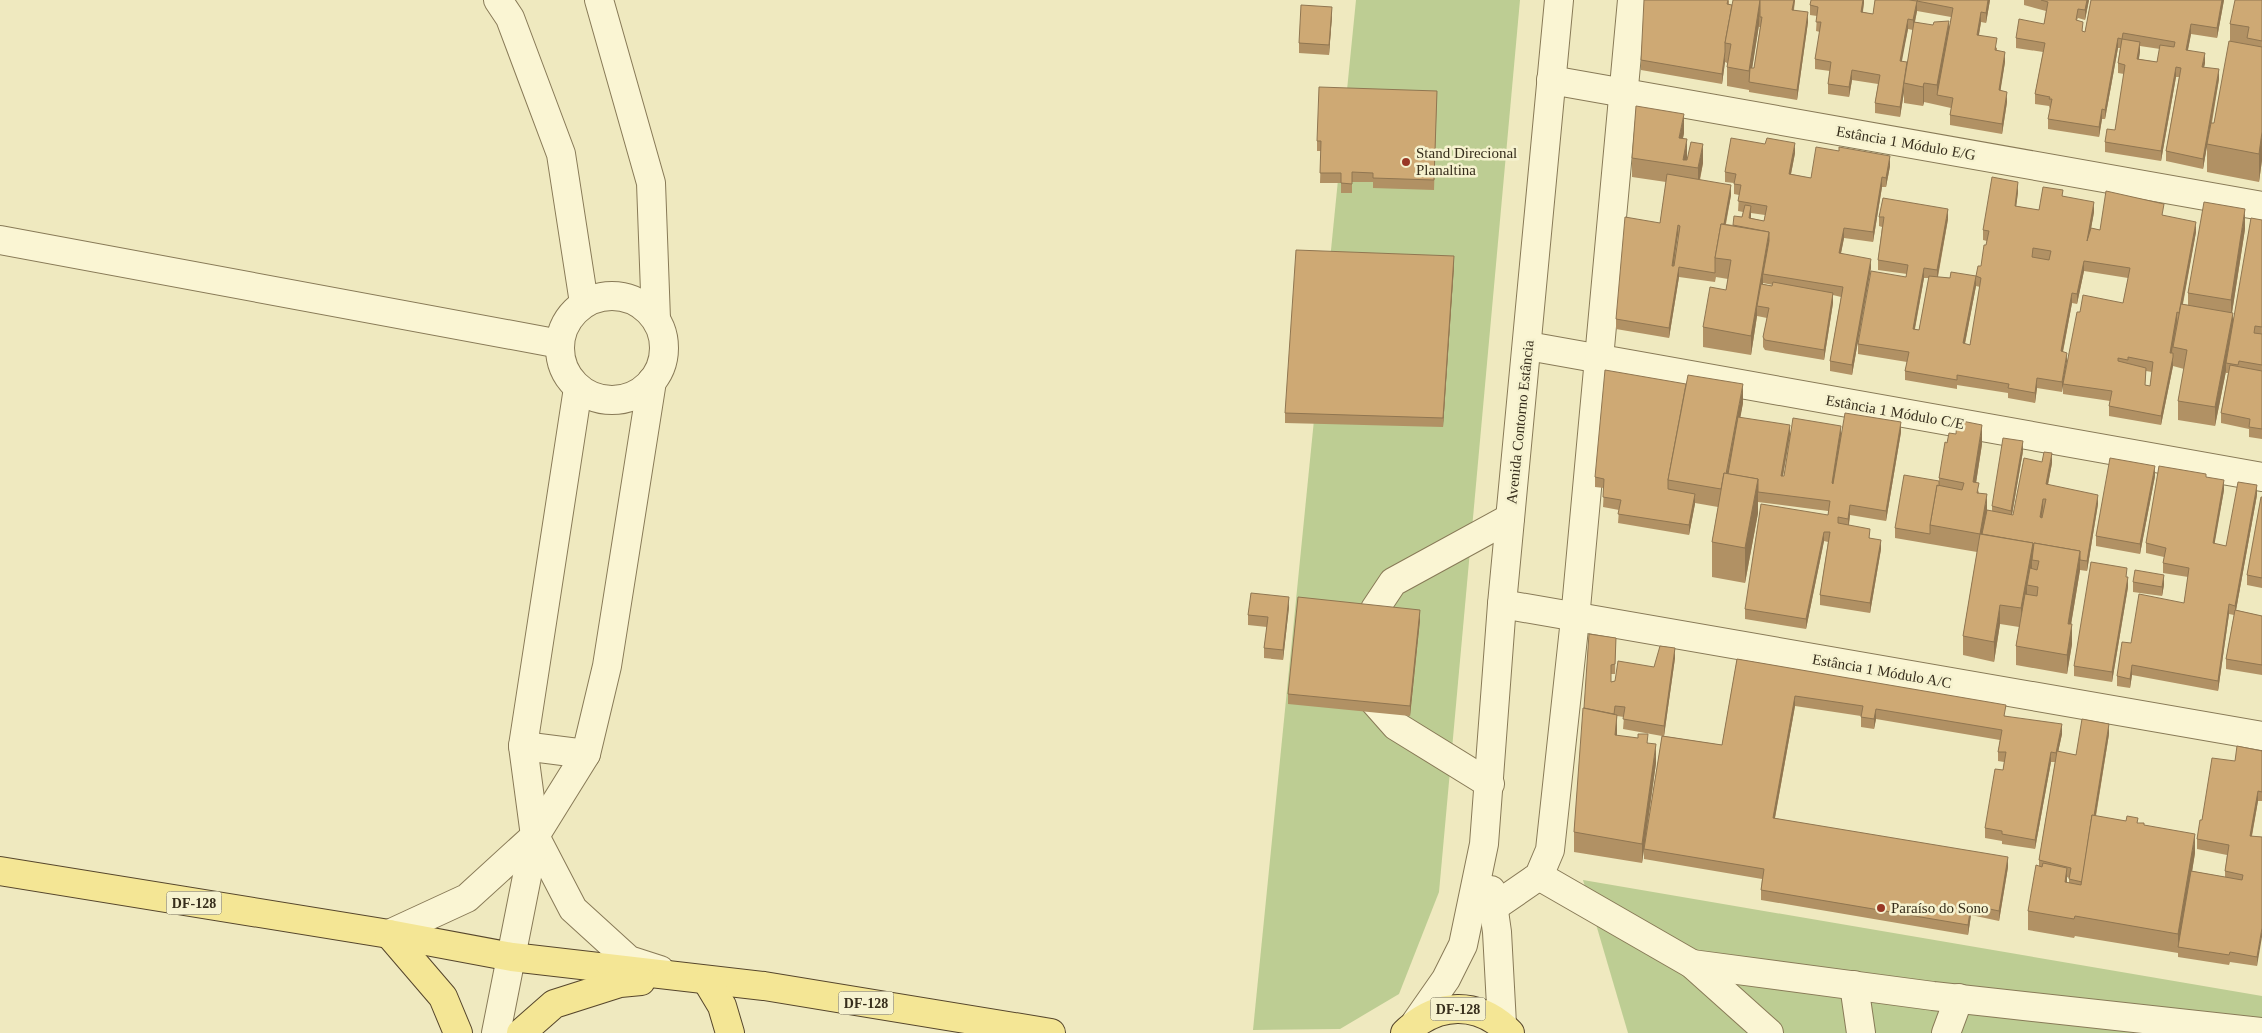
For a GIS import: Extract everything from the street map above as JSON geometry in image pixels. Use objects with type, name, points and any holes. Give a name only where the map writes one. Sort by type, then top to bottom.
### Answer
[{"type":"main road","name":"DF-128","points":[[0,871],[388,934],[512,957],[680,978],[764,986],[1051,1033]]},
{"type":"main road","points":[[388,934],[443,996],[458,1033]]},
{"type":"main road","points":[[521,1033],[554,1004],[620,983],[680,978]]},
{"type":"main road","points":[[707,981],[722,1006],[730,1033]]},
{"type":"main road","name":"DF-128","points":[[1410,1028],[1432,1014],[1450,1009],[1486,1014],[1506,1029]]},
{"type":"street","points":[[498,0],[510,18],[561,154],[584,303]]},
{"type":"street","points":[[599,0],[651,183],[656,320]]},
{"type":"street","name":"Avenida Contorno Estância","points":[[1410,1028],[1446,979],[1463,945],[1484,844],[1502,604],[1528,346],[1559,0]]},
{"type":"street","points":[[1494,907],[1539,876],[1550,850],[1575,619],[1632,0]]},
{"type":"street","name":"Estância 1 Módulo E/G","points":[[1551,80],[2262,206]]},
{"type":"street","points":[[0,240],[560,344]]},
{"type":"street","points":[[616,295],[631,299],[645,307],[656,320],[662,334],[663,351],[660,367],[652,381],[640,392],[624,398],[608,400],[592,396],[578,388],[568,376],[562,360],[560,344],[564,328],[572,314],[584,303],[599,297],[616,295]]},
{"type":"street","name":"Estância 1 Módulo C/E","points":[[1528,346],[2262,477]]},
{"type":"street","points":[[388,934],[467,898],[535,836],[586,754],[607,666],[652,381]]},
{"type":"street","points":[[496,1033],[535,836],[524,746],[578,388]]},
{"type":"street","points":[[1490,784],[1396,726],[1373,700],[1368,649],[1375,609],[1393,582],[1510,518]]},
{"type":"street","name":"Estância 1 Módulo A/C","points":[[1502,604],[1575,619],[2262,736]]},
{"type":"street","points":[[524,746],[586,754]]},
{"type":"street","points":[[535,836],[573,909],[629,960],[680,978]]},
{"type":"street","name":"Avenida Contorno Estância","points":[[1484,844],[1494,907],[1506,1029]]},
{"type":"street","points":[[1539,876],[1692,964],[1769,1033]]},
{"type":"street","points":[[1692,964],[1959,998],[2262,1032]]},
{"type":"street","points":[[1854,985],[1861,1033]]},
{"type":"street","points":[[1946,1033],[1959,998]]},
{"type":"green space","points":[[1356,0],[1520,0],[1439,892],[1399,994],[1340,1029],[1253,1030]]},
{"type":"green space","points":[[1583,880],[2262,996],[2262,1033],[1628,1033]]},
{"type":"building","points":[[1644,0],[1728,0],[1727,4],[1732,5],[1722,74],[1641,60]]},
{"type":"building","points":[[1733,0],[1760,0],[1749,71],[1727,67],[1731,44],[1725,43]]},
{"type":"building","points":[[1760,0],[1794,0],[1792,10],[1808,12],[1797,90],[1749,82],[1750,68],[1754,68],[1762,17],[1760,17]]},
{"type":"building","points":[[1811,0],[1863,0],[1861,12],[1873,14],[1875,0],[1917,1],[1913,20],[1908,19],[1900,61],[1907,62],[1900,107],[1875,103],[1880,75],[1852,70],[1849,87],[1828,84],[1831,62],[1815,59],[1821,22],[1816,22],[1818,7],[1810,5]]},
{"type":"building","points":[[1918,0],[1988,0],[1986,13],[1981,12],[1977,35],[1997,38],[1995,50],[2005,52],[1999,90],[2007,92],[2002,124],[1950,115],[1953,98],[1937,95],[1953,8]]},
{"type":"building","points":[[2041,0],[2087,0],[2085,10],[2078,9],[2076,20],[2083,22],[2082,31],[2085,32],[2091,0],[2222,0],[2217,28],[2191,24],[2186,50],[2205,53],[2202,67],[2219,69],[2203,159],[2166,151],[2181,68],[2176,67],[2161,151],[2105,142],[2107,129],[2115,130],[2125,65],[2118,63],[2122,39],[2118,38],[2105,110],[2102,109],[2099,127],[2048,119],[2052,99],[2035,94],[2045,43],[2016,38],[2019,19],[2044,24],[2048,2]],"holes":[[[2123,33],[2175,42],[2174,47],[2160,45],[2157,62],[2137,59],[2140,42],[2122,39]]]},
{"type":"building","points":[[2235,0],[2262,0],[2262,41],[2247,38],[2249,27],[2230,24]]},
{"type":"building","points":[[1301,5],[1332,7],[1329,45],[1299,43]]},
{"type":"building","points":[[1949,21],[1937,85],[1924,83],[1923,87],[1904,83],[1914,22],[1933,25],[1934,22]]},
{"type":"building","points":[[2229,41],[2262,47],[2262,132],[2259,154],[2207,144],[2211,123],[2214,123]]},
{"type":"building","points":[[1319,87],[1437,91],[1434,180],[1373,178],[1373,173],[1352,172],[1352,184],[1341,183],[1341,173],[1320,173],[1321,141],[1317,141]]},
{"type":"building","points":[[1636,106],[1684,114],[1679,138],[1687,139],[1683,160],[1687,160],[1691,142],[1703,144],[1698,168],[1632,158]]},
{"type":"building","points":[[1731,138],[1765,144],[1767,138],[1795,143],[1789,174],[1811,178],[1816,147],[1839,151],[1839,147],[1890,156],[1886,178],[1882,177],[1873,232],[1844,228],[1839,253],[1871,259],[1852,365],[1830,361],[1843,287],[1763,274],[1769,232],[1733,225],[1734,216],[1742,217],[1745,205],[1751,206],[1749,218],[1764,221],[1767,206],[1738,201],[1741,185],[1734,184],[1736,174],[1725,172]]},
{"type":"building","points":[[1667,174],[1731,185],[1724,224],[1721,224],[1715,258],[1715,273],[1679,267],[1669,328],[1616,319],[1625,217],[1660,223]],"holes":[[[1678,225],[1680,226],[1674,266],[1672,266]]]},
{"type":"building","points":[[1992,177],[2018,182],[2015,206],[2039,210],[2043,187],[2063,190],[2062,196],[2094,202],[2087,241],[2091,228],[2100,230],[2106,191],[2164,204],[2162,215],[2196,222],[2179,313],[2177,312],[2170,353],[2173,353],[2173,357],[2161,416],[2109,406],[2112,391],[2063,384],[2077,312],[2080,312],[2083,295],[2123,303],[2130,268],[2084,261],[2077,294],[2072,293],[2061,351],[2067,353],[2062,382],[2037,378],[2035,393],[2008,388],[2009,384],[1957,375],[1957,380],[1905,371],[1909,352],[1858,344],[1871,271],[1906,277],[1908,265],[1878,260],[1884,217],[1879,217],[1883,198],[1948,209],[1937,270],[1924,268],[1913,329],[1919,330],[1929,276],[1950,278],[1951,272],[1976,276],[1978,266],[1981,266],[1984,245],[1986,245],[1989,231],[1983,230]],"holes":[[[2033,248],[2051,251],[2049,260],[2032,257]],[[1976,276],[1981,278],[1970,345],[1963,343]],[[2128,357],[2153,362],[2150,386],[2145,385],[2146,368],[2118,361],[2118,358],[2128,360]]]},
{"type":"building","points":[[2204,202],[2245,209],[2231,300],[2188,293]]},
{"type":"building","points":[[2251,218],[2262,220],[2262,327],[2255,326],[2254,333],[2262,334],[2262,365],[2239,361],[2238,365],[2226,363]]},
{"type":"building","points":[[1721,224],[1769,232],[1751,336],[1703,327],[1710,287],[1726,290],[1731,260],[1715,258]]},
{"type":"building","points":[[1296,250],[1454,256],[1443,418],[1285,413]]},
{"type":"building","points":[[1773,282],[1833,293],[1824,350],[1765,340],[1763,337],[1769,308],[1757,306],[1761,284],[1772,286]]},
{"type":"building","points":[[2181,304],[2233,313],[2215,407],[2178,401],[2187,350],[2173,347]]},
{"type":"building","points":[[2230,365],[2262,371],[2262,429],[2249,427],[2250,419],[2221,413]]},
{"type":"building","points":[[1605,370],[1686,384],[1668,480],[1668,489],[1695,494],[1689,525],[1618,514],[1621,500],[1603,497],[1604,479],[1595,477]]},
{"type":"building","points":[[1688,375],[1743,384],[1726,474],[1724,473],[1721,489],[1668,480]]},
{"type":"building","points":[[1845,413],[1901,422],[1886,511],[1850,505],[1848,519],[1838,517],[1838,523],[1870,529],[1869,538],[1881,540],[1870,603],[1820,595],[1830,532],[1824,532],[1806,619],[1745,609],[1761,504],[1828,515],[1830,501],[1758,492],[1758,479],[1728,474],[1738,417],[1790,425],[1781,476],[1784,476],[1793,418],[1841,426],[1833,484]]},
{"type":"building","points":[[1957,420],[1982,425],[1973,482],[1979,483],[1977,493],[1987,494],[1980,534],[1930,525],[1937,485],[1962,490],[1964,483],[1939,478],[1945,442],[1947,443],[1949,433],[1956,434]]},
{"type":"building","points":[[2003,438],[2023,441],[2011,511],[1992,506]]},
{"type":"building","points":[[2044,452],[2052,453],[2046,484],[2098,495],[2087,561],[2080,560],[2080,551],[2034,543],[2033,550],[2033,543],[1982,534],[1987,510],[2013,515],[2024,458],[2042,462]],"holes":[[[2043,499],[2046,499],[2042,518],[2040,517]]]},
{"type":"building","points":[[2110,458],[2155,466],[2140,544],[2096,536]]},
{"type":"building","points":[[2159,466],[2206,474],[2206,477],[2224,480],[2213,543],[2226,546],[2238,482],[2257,485],[2235,606],[2229,604],[2218,681],[2132,665],[2130,679],[2117,676],[2122,642],[2131,643],[2139,594],[2184,603],[2189,568],[2163,563],[2166,548],[2146,543]]},
{"type":"building","points":[[1724,473],[1758,479],[1745,548],[1712,542]]},
{"type":"building","points":[[1904,475],[1939,481],[1930,525],[1930,534],[1895,528]]},
{"type":"building","points":[[2262,497],[2262,578],[2247,575]]},
{"type":"building","points":[[1980,534],[2033,543],[2021,608],[2000,605],[1994,642],[1963,636]]},
{"type":"building","points":[[2034,543],[2080,551],[2068,624],[2072,624],[2067,655],[2016,646],[2025,594],[2037,596],[2038,587],[2027,585],[2030,568],[2037,570],[2039,561],[2032,560]]},
{"type":"building","points":[[2091,562],[2127,568],[2126,577],[2128,577],[2112,672],[2074,666]]},
{"type":"building","points":[[2135,570],[2164,575],[2162,587],[2133,582]]},
{"type":"building","points":[[1251,593],[1289,597],[1283,650],[1264,648],[1268,617],[1248,615]]},
{"type":"building","points":[[1298,597],[1420,610],[1410,706],[1288,694]]},
{"type":"building","points":[[2235,610],[2262,616],[2262,665],[2226,659]]},
{"type":"building","points":[[1589,634],[1616,638],[1615,664],[1611,665],[1611,682],[1615,681],[1618,661],[1654,667],[1660,646],[1675,648],[1664,726],[1623,719],[1625,707],[1615,706],[1614,714],[1584,708]]},
{"type":"building","points":[[1737,659],[2006,705],[2004,716],[2062,724],[2056,753],[2051,752],[2035,840],[2002,834],[2002,831],[1985,828],[1995,769],[2003,770],[2006,752],[1998,752],[2002,730],[1876,709],[1874,719],[1861,717],[1863,706],[1795,696],[1773,818],[2008,857],[1999,911],[1971,905],[1968,925],[1761,890],[1764,869],[1644,849],[1662,736],[1722,745]]},
{"type":"building","points":[[1583,708],[1617,715],[1615,735],[1638,738],[1638,734],[1648,734],[1647,743],[1656,744],[1642,844],[1574,832]]},
{"type":"building","points":[[2082,719],[2109,724],[2082,882],[2069,879],[2071,868],[2039,860],[2057,751],[2076,755]]},
{"type":"building","points":[[2237,746],[2262,751],[2262,792],[2258,791],[2250,836],[2262,837],[2262,928],[2257,957],[2230,952],[2229,955],[2178,947],[2191,871],[2242,880],[2243,875],[2225,871],[2229,845],[2197,839],[2212,758],[2235,761]]},
{"type":"building","points":[[2092,815],[2126,821],[2127,816],[2138,818],[2137,823],[2144,823],[2144,825],[2195,834],[2178,934],[2075,916],[2074,919],[2028,911],[2036,865],[2042,867],[2043,863],[2067,868],[2065,882],[2081,885]]},
{"type":"place","name":"Stand Direcional Planaltina","points":[[1406,162]]},
{"type":"place","name":"Paraíso do Sono","points":[[1881,908]]}]
